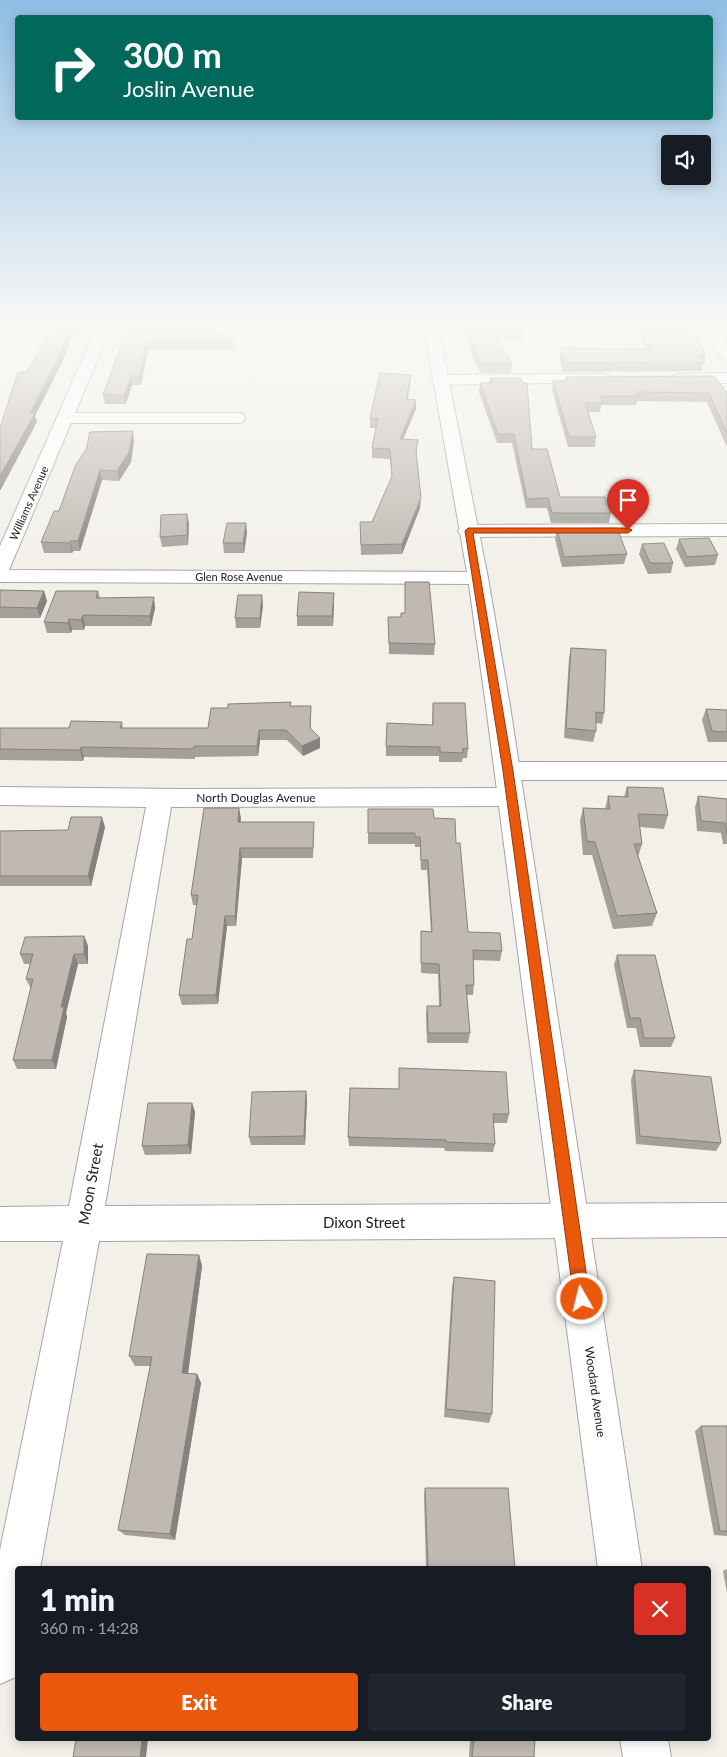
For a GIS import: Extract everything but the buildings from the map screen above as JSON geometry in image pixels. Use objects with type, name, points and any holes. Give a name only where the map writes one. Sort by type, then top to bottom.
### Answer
[{"type":"street","name":"Williams Avenue","points":[[0,569],[70,409]]},
{"type":"street","name":"Woodard Avenue","points":[[445,409],[478,578],[510,784],[620,1566]]},
{"type":"street","points":[[66,418],[237,418]]},
{"type":"street","points":[[468,531],[727,530]]},
{"type":"street","name":"Glen Rose Avenue","points":[[0,576],[478,578]]},
{"type":"street","name":"North Douglas Avenue","points":[[0,796],[160,798],[510,784],[727,771]]},
{"type":"street","name":"Moon Street","points":[[19,1566],[84,1223],[160,798]]},
{"type":"street","name":"Dixon Street","points":[[0,1224],[727,1220]]},
{"type":"street","name":"Moon Street","points":[[0,1661],[15,1585]]},
{"type":"street","points":[[644,1741],[647,1757]]},
{"type":"route","points":[[582,1299],[508,771],[478,578],[468,531],[628,530]]}]
